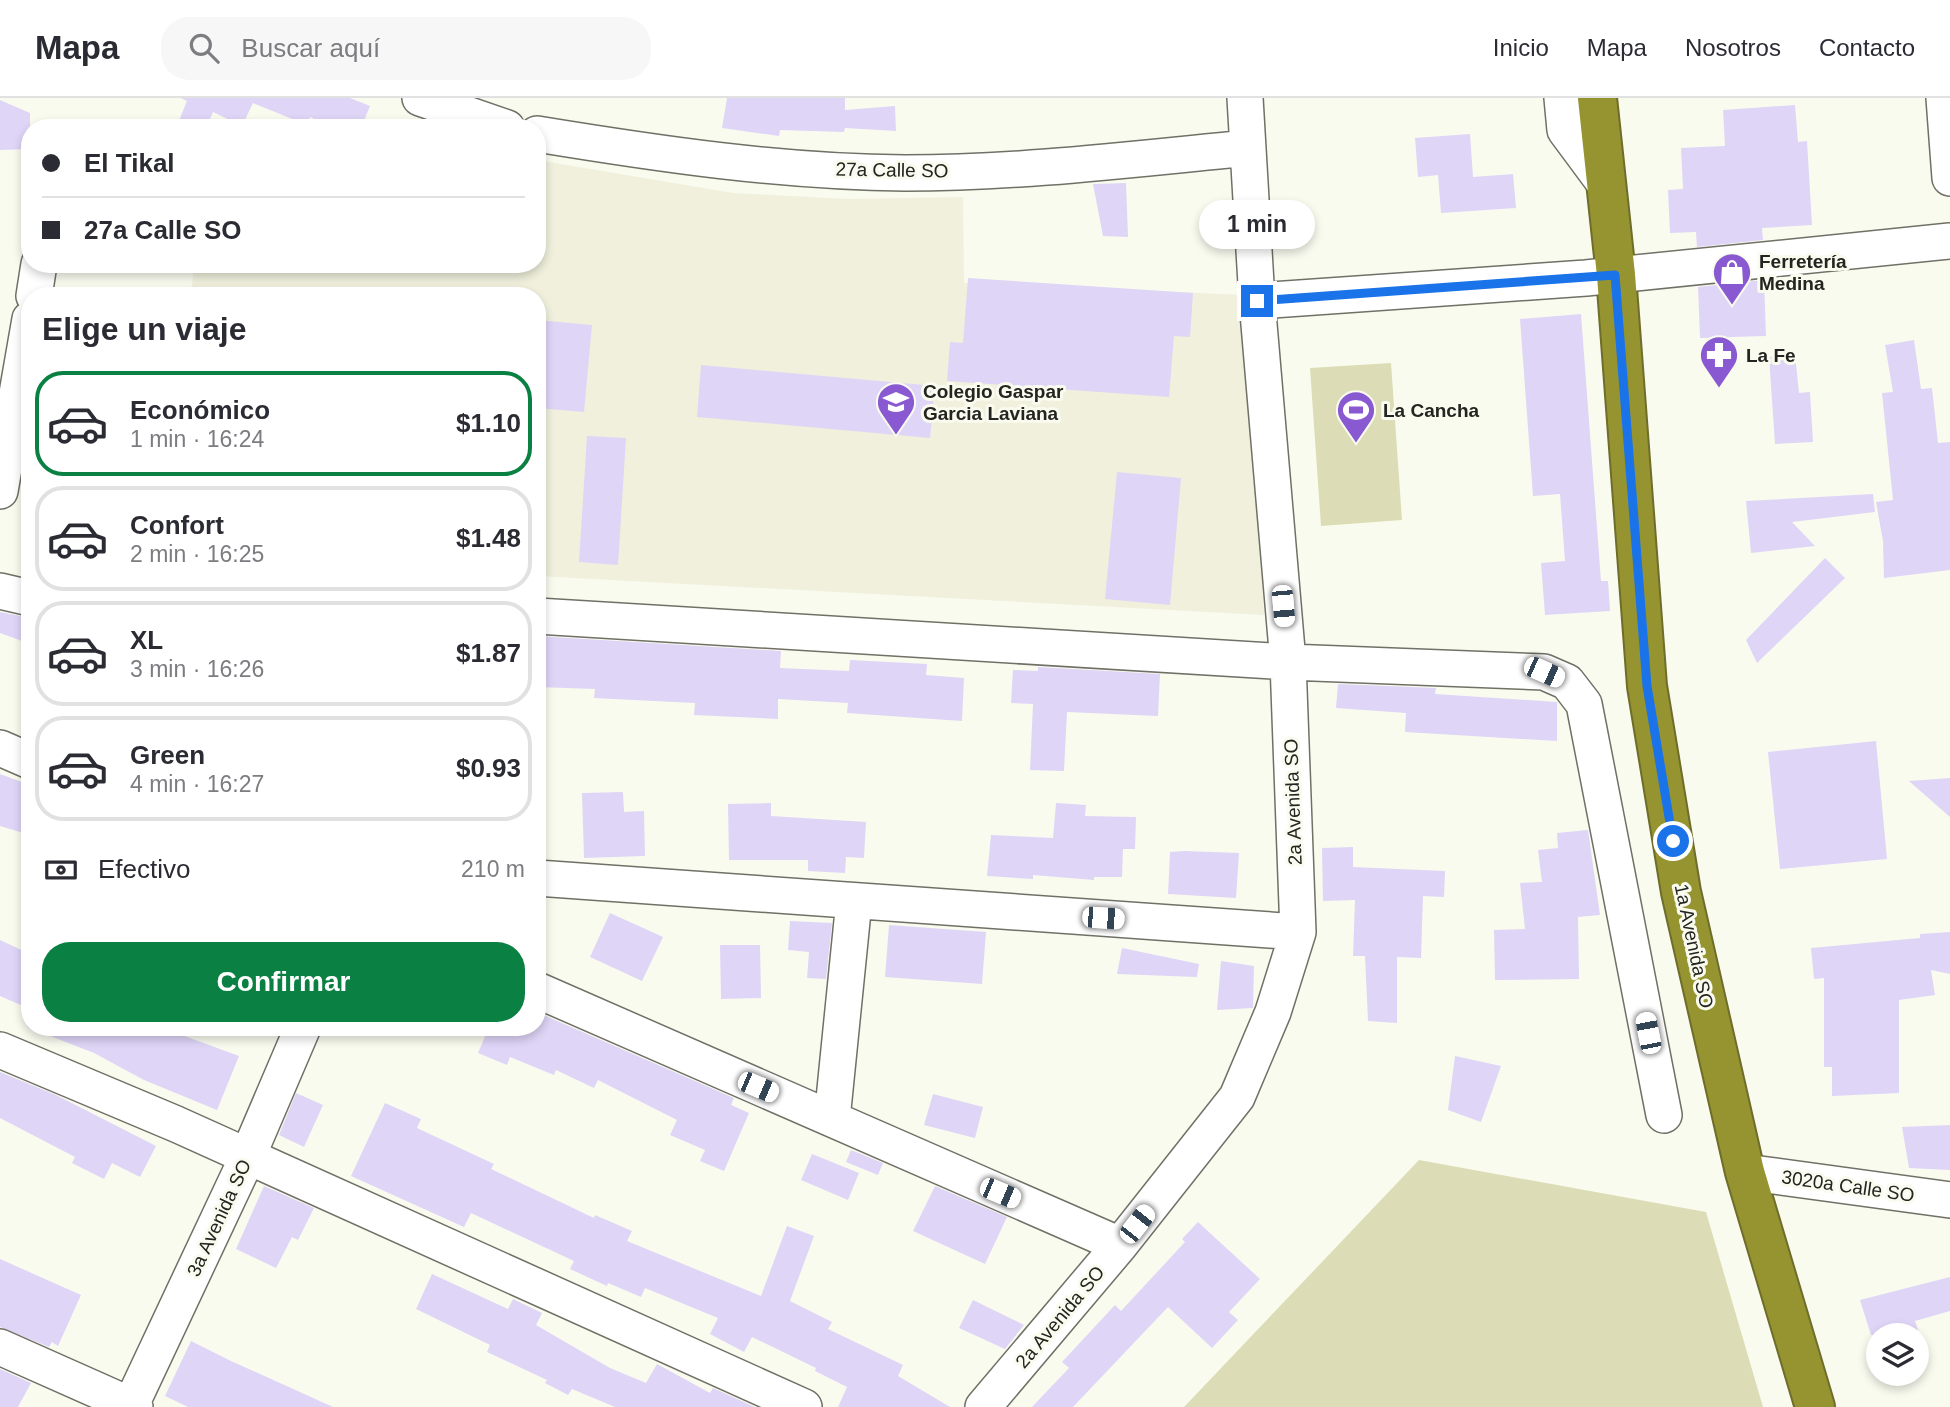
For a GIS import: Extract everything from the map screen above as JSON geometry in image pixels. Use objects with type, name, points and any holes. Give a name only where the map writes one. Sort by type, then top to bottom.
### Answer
[{"type":"highway","name":"1a Avenida SO","points":[[1597,98],[1615,275],[1647,686],[1681,892],[1745,1172],[1815,1407]]},
{"type":"street","points":[[420,98],[481,119]]},
{"type":"street","name":"2a Avenida SO","points":[[984,1407],[1120,1245],[1237,1097],[1273,1012],[1298,932],[1288,662],[1257,301],[1245,98]]},
{"type":"street","points":[[1562,98],[1565,130],[1605,184]]},
{"type":"street","points":[[1944,98],[1950,178]]},
{"type":"street","name":"27a Calle SO","points":[[546,135],[646,152],[790,168],[905,173],[1041,168],[1248,148]]},
{"type":"street","points":[[1257,301],[1615,275],[1950,241]]},
{"type":"street","points":[[0,491],[9,381],[21,346]]},
{"type":"street","points":[[0,591],[21,596]]},
{"type":"street","points":[[546,617],[1288,662],[1544,672],[1567,682],[1584,704],[1664,1115]]},
{"type":"street","points":[[0,748],[21,757]]},
{"type":"street","points":[[546,879],[1298,932]]},
{"type":"street","points":[[832,1119],[854,901]]},
{"type":"street","points":[[546,994],[1120,1245]]},
{"type":"street","name":"3a Avenida SO","points":[[132,1406],[247,1158],[299,1036]]},
{"type":"street","points":[[0,1050],[176,1124],[804,1407]]},
{"type":"street","name":"3020a Calle SO","points":[[1745,1172],[1950,1200]]},
{"type":"street","points":[[0,1347],[132,1406]]},
{"type":"shaded area","name":"Colegio Gaspar Garcia Laviana","points":[[546,162],[733,193],[848,199],[963,197],[964,283],[1246,295],[1264,615],[546,576],[546,287],[192,287],[193,273],[546,273]]},
{"type":"green space","name":"La Cancha","points":[[1391,363],[1402,520],[1321,526],[1310,368]]},
{"type":"green space","points":[[1419,1160],[1706,1212],[1763,1407],[1184,1407]]},
{"type":"building","points":[[181,98],[350,98],[370,106],[365,119],[292,119],[253,103],[245,119],[228,119],[213,112],[210,119],[180,119],[187,101]]},
{"type":"building","points":[[727,98],[845,98],[845,110],[895,106],[896,131],[845,128],[844,132],[780,130],[779,136],[722,128]]},
{"type":"building","points":[[0,100],[30,113],[30,119],[21,119],[21,149],[0,150]]},
{"type":"building","points":[[1795,105],[1798,142],[1807,141],[1812,225],[1762,228],[1763,240],[1697,247],[1696,232],[1670,233],[1668,190],[1683,189],[1681,148],[1725,146],[1723,110]]},
{"type":"building","points":[[1470,134],[1473,177],[1513,174],[1516,208],[1441,213],[1438,175],[1418,177],[1415,138]]},
{"type":"building","points":[[1126,183],[1128,237],[1103,236],[1093,184]]},
{"type":"building","points":[[968,278],[1193,293],[1190,337],[1174,336],[1169,397],[947,381],[950,342],[963,343]]},
{"type":"building","name":"Ferretería Medina","points":[[1764,280],[1766,336],[1700,338],[1698,287]]},
{"type":"building","points":[[1581,314],[1601,581],[1608,581],[1610,611],[1545,615],[1541,563],[1565,561],[1560,494],[1533,496],[1520,319]]},
{"type":"building","points":[[546,321],[592,325],[584,412],[546,409]]},
{"type":"building","points":[[1914,340],[1921,389],[1932,388],[1938,443],[1950,442],[1950,570],[1884,578],[1883,541],[1876,502],[1893,500],[1882,393],[1893,392],[1885,345]]},
{"type":"building","points":[[1795,354],[1799,393],[1810,392],[1813,442],[1775,444],[1769,357]]},
{"type":"building","name":"Colegio Gaspar Garcia Laviana","points":[[701,365],[935,386],[930,438],[697,417]]},
{"type":"building","points":[[587,436],[626,438],[618,565],[579,562]]},
{"type":"building","points":[[1117,472],[1181,478],[1170,605],[1105,599]]},
{"type":"building","points":[[1873,494],[1875,512],[1792,522],[1815,546],[1751,553],[1746,501]]},
{"type":"building","points":[[1825,558],[1845,578],[1757,663],[1746,640]]},
{"type":"building","points":[[0,612],[21,616],[21,641],[0,633]]},
{"type":"building","points":[[546,637],[781,651],[780,668],[849,671],[850,660],[927,664],[926,675],[964,678],[962,721],[847,713],[848,703],[778,699],[778,719],[694,715],[695,703],[594,698],[595,689],[546,687]]},
{"type":"building","points":[[1038,667],[1160,674],[1158,716],[1067,712],[1064,771],[1030,770],[1033,704],[1011,703],[1013,670],[1038,671]]},
{"type":"building","points":[[1338,684],[1436,688],[1435,694],[1557,702],[1557,741],[1405,732],[1406,713],[1336,708]]},
{"type":"building","points":[[1876,741],[1887,859],[1780,869],[1768,752]]},
{"type":"building","points":[[0,774],[21,782],[21,832],[0,826]]},
{"type":"building","points":[[1950,778],[1950,817],[1909,781]]},
{"type":"building","points":[[623,792],[624,812],[644,811],[645,856],[584,858],[582,793]]},
{"type":"building","points":[[771,803],[771,816],[866,822],[864,858],[846,857],[845,873],[808,871],[808,860],[729,860],[728,804]]},
{"type":"building","points":[[1056,803],[1086,805],[1085,816],[1136,817],[1135,849],[1123,849],[1122,877],[1094,877],[1094,880],[1033,875],[1033,879],[987,876],[991,835],[1053,838]]},
{"type":"building","points":[[1588,830],[1600,915],[1578,917],[1579,979],[1495,980],[1494,930],[1525,929],[1520,883],[1542,882],[1538,850],[1558,848],[1557,833]]},
{"type":"building","points":[[1353,847],[1353,867],[1445,871],[1444,897],[1423,896],[1421,958],[1397,957],[1397,1023],[1368,1021],[1365,956],[1353,956],[1355,900],[1323,901],[1322,848]]},
{"type":"building","points":[[1170,852],[1239,853],[1236,898],[1168,894]]},
{"type":"building","points":[[610,913],[663,937],[642,981],[590,957]]},
{"type":"building","points":[[790,921],[832,923],[826,979],[807,978],[809,952],[788,950]]},
{"type":"building","points":[[889,925],[986,932],[982,984],[885,977]]},
{"type":"building","points":[[1950,932],[1950,974],[1931,970],[1935,995],[1899,1000],[1899,1093],[1832,1096],[1832,1067],[1824,1067],[1824,978],[1814,979],[1811,948],[1920,938],[1920,934]]},
{"type":"building","points":[[0,940],[21,950],[21,1005],[0,996]]},
{"type":"building","points":[[720,945],[760,945],[761,998],[721,999]]},
{"type":"building","points":[[1122,948],[1199,964],[1197,977],[1117,974]]},
{"type":"building","points":[[1221,961],[1254,966],[1253,1008],[1217,1010]]},
{"type":"building","points":[[546,1016],[734,1098],[731,1105],[749,1113],[724,1171],[700,1161],[705,1150],[670,1135],[677,1120],[598,1080],[594,1088],[556,1070],[554,1075],[510,1057],[507,1065],[478,1053],[485,1036],[546,1036]]},
{"type":"building","points":[[50,1036],[185,1036],[239,1056],[217,1110],[144,1080],[94,1053]]},
{"type":"building","points":[[1455,1056],[1501,1066],[1481,1122],[1448,1110]]},
{"type":"building","points":[[0,1072],[56,1095],[156,1146],[140,1177],[112,1163],[104,1179],[72,1163],[75,1157],[0,1118]]},
{"type":"building","points":[[296,1093],[323,1105],[304,1147],[279,1135]]},
{"type":"building","points":[[933,1094],[983,1107],[975,1138],[924,1125]]},
{"type":"building","points":[[385,1103],[421,1119],[417,1128],[494,1164],[491,1169],[594,1218],[595,1215],[632,1231],[627,1241],[761,1296],[787,1226],[814,1236],[790,1301],[832,1322],[828,1329],[903,1365],[898,1376],[950,1407],[838,1407],[847,1387],[815,1371],[816,1368],[752,1337],[744,1352],[710,1334],[718,1318],[645,1288],[641,1297],[608,1283],[607,1286],[570,1269],[574,1261],[471,1213],[464,1227],[351,1176]]},
{"type":"building","points":[[1950,1125],[1950,1170],[1909,1168],[1902,1127]]},
{"type":"building","points":[[851,1150],[883,1163],[878,1175],[846,1162]]},
{"type":"building","points":[[812,1154],[859,1173],[848,1200],[801,1180]]},
{"type":"building","points":[[264,1186],[314,1208],[298,1240],[292,1237],[276,1268],[236,1249]]},
{"type":"building","points":[[935,1186],[1007,1217],[985,1264],[913,1231]]},
{"type":"building","points":[[1198,1222],[1260,1279],[1229,1312],[1238,1320],[1212,1348],[1168,1307],[1073,1407],[1032,1407],[1069,1368],[1062,1362],[1115,1305],[1121,1311],[1185,1242],[1182,1239]]},
{"type":"building","points":[[0,1259],[81,1295],[58,1346],[52,1342],[49,1347],[0,1327]]},
{"type":"building","points":[[432,1274],[508,1309],[513,1299],[542,1313],[536,1325],[610,1368],[646,1383],[657,1364],[710,1393],[713,1388],[755,1407],[615,1407],[572,1389],[568,1395],[545,1383],[547,1380],[487,1352],[490,1345],[416,1309]]},
{"type":"building","points":[[1950,1277],[1950,1311],[1915,1321],[1916,1323],[1867,1323],[1860,1300]]},
{"type":"building","points":[[973,1300],[1024,1325],[1005,1349],[959,1328]]},
{"type":"building","points":[[191,1341],[333,1407],[188,1407],[165,1396]]},
{"type":"building","points":[[0,1369],[31,1383],[18,1407],[0,1407]]},
{"type":"place","name":"Ferretería Medina","points":[[1732,306]]},
{"type":"place","name":"La Fe","points":[[1719,389]]},
{"type":"place","name":"Colegio Gaspar Garcia Laviana","points":[[896,436]]},
{"type":"place","name":"La Cancha","points":[[1356,444]]},
{"type":"route","points":[[1257,301],[1615,275],[1647,686],[1673,841]]}]
